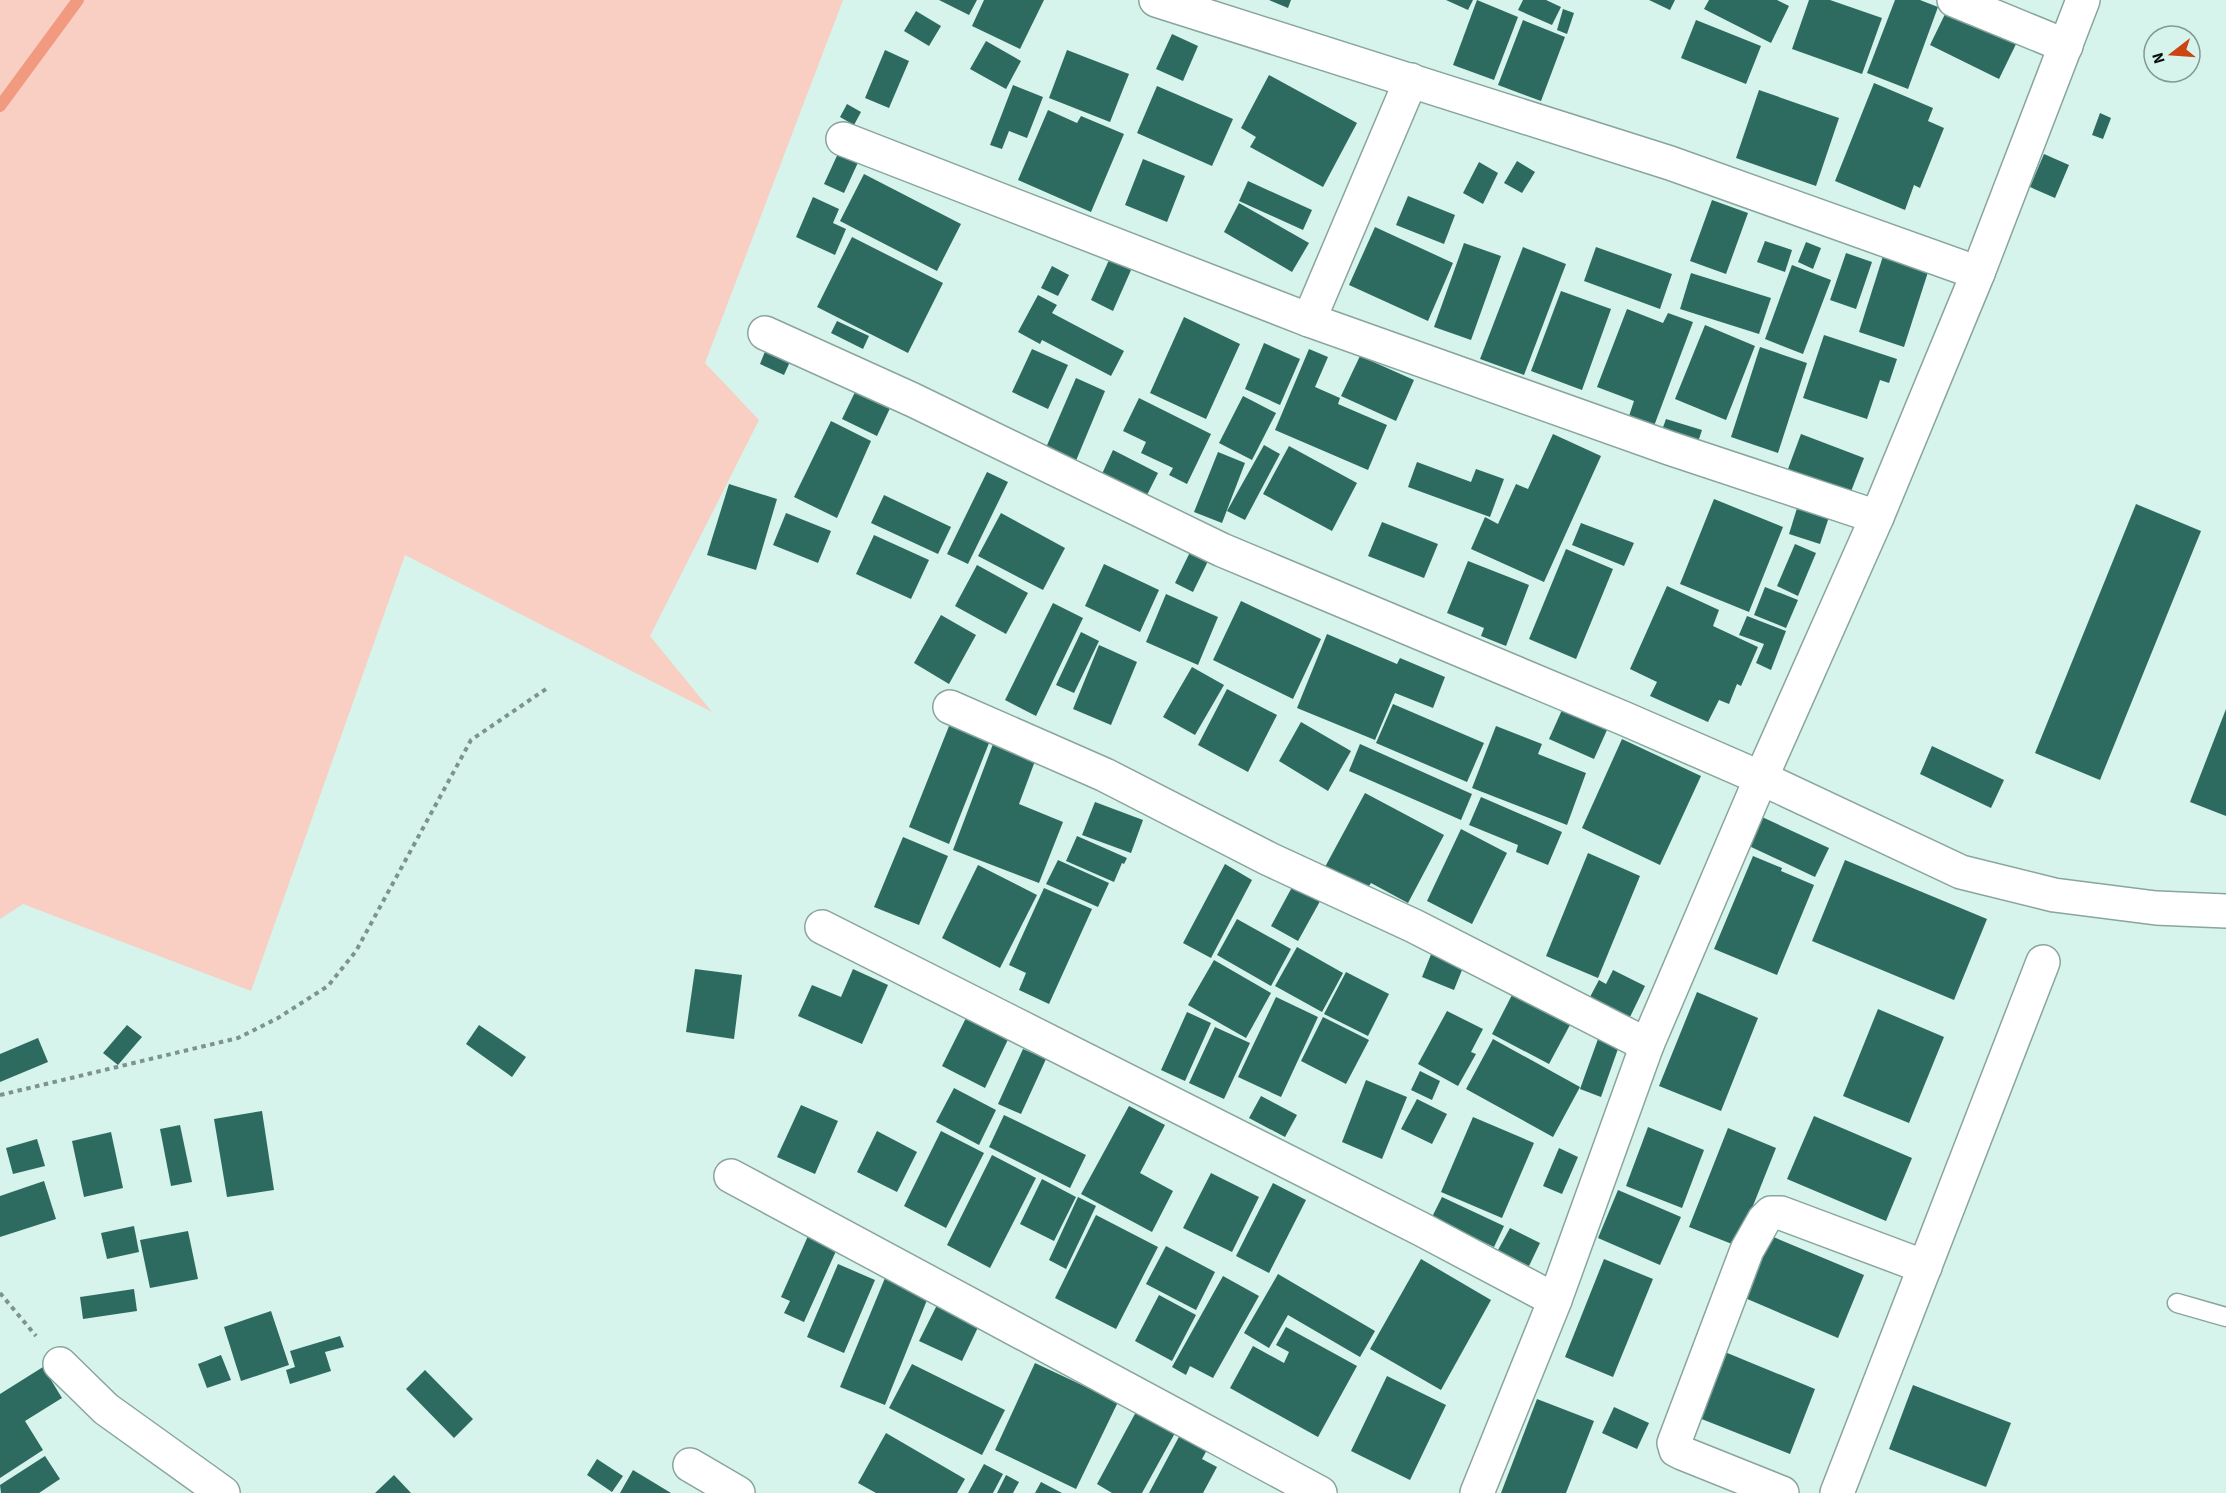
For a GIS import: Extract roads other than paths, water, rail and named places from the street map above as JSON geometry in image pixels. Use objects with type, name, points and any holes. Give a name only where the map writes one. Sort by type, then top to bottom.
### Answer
[{"type":"street","points":[[1156,0],[1670,164],[1978,273]]},
{"type":"street","points":[[1954,0],[2066,46]]},
{"type":"street","points":[[1477,1493],[1555,1300],[1647,1045],[1761,778],[1877,517],[1978,273],[2083,0]]},
{"type":"street","points":[[1310,320],[1411,80]]},
{"type":"street","points":[[843,139],[1310,320],[1669,448],[1877,517]]},
{"type":"street","points":[[765,333],[913,400],[1222,550],[1761,778],[1961,872],[2054,895],[2156,908],[2226,911]]},
{"type":"street","points":[[950,707],[1105,775],[1269,859],[1414,926],[1647,1045]]},
{"type":"street","points":[[822,927],[1421,1228],[1555,1300]]},
{"type":"street","points":[[1837,1493],[2043,962]]},
{"type":"street","points":[[731,1176],[1320,1493]]},
{"type":"street","points":[[1782,1493],[1682,1454],[1676,1450],[1674,1443],[1747,1251],[1764,1220],[1771,1213],[1781,1213],[1924,1267]]},
{"type":"street","points":[[60,1364],[106,1409],[223,1493]]},
{"type":"street","points":[[690,1465],[738,1493]]},
{"type":"lane","points":[[2177,1303],[2226,1317]]},
{"type":"waterway","points":[[0,106],[78,0]]}]
